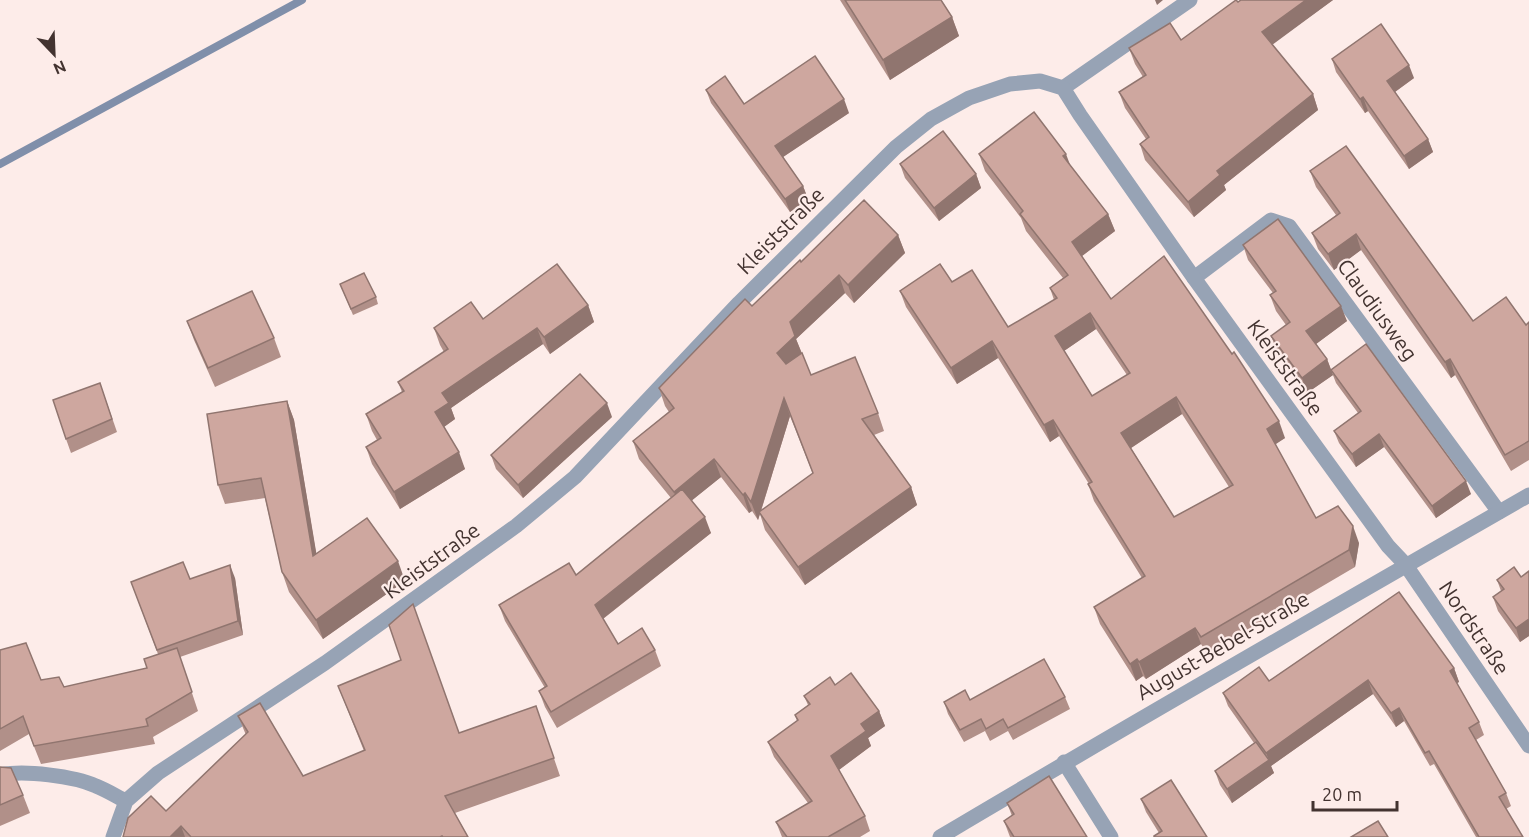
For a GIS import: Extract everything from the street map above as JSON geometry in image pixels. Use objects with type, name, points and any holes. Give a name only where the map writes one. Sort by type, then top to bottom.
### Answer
[{"type":"street","points":[[1063,88],[1190,0]]},
{"type":"street","name":"Kleiststraße","points":[[113,837],[126,801],[158,773],[325,663],[524,519],[574,477],[739,303],[888,154],[931,119],[969,98],[1010,84],[1040,81],[1063,88],[1194,278],[1388,546],[1405,564]]},
{"type":"street","name":"Claudiusweg","points":[[1194,278],[1271,220],[1289,226],[1499,512]]},
{"type":"street","name":"August-Bebel-Straße","points":[[940,837],[1064,762],[1405,564],[1529,495]]},
{"type":"street","name":"Nordstraße","points":[[1405,564],[1529,746]]},
{"type":"street","points":[[1064,762],[1111,837]]},
{"type":"street","points":[[0,775],[23,774],[64,778],[95,785],[126,801]]},
{"type":"building","points":[[845,0],[941,0],[952,17],[883,60]]},
{"type":"building","points":[[1236,0],[1238,2],[1241,0],[1306,0],[1262,32],[1313,94],[1217,171],[1220,175],[1188,202],[1140,144],[1149,137],[1119,92],[1146,75],[1129,48],[1170,23],[1181,40]]},
{"type":"building","points":[[1381,24],[1409,65],[1387,81],[1428,139],[1404,156],[1363,97],[1360,99],[1332,59]]},
{"type":"building","points":[[815,56],[844,99],[775,146],[803,186],[785,199],[706,90],[725,76],[744,104]]},
{"type":"building","points":[[1034,112],[1066,154],[1063,156],[1108,214],[1072,242],[1111,299],[1164,256],[1232,354],[1234,352],[1279,421],[1267,429],[1316,518],[1338,506],[1353,526],[1349,550],[1201,637],[1195,628],[1139,662],[1137,659],[1130,664],[1094,607],[1145,576],[1088,484],[1092,482],[1053,420],[1044,425],[992,341],[951,368],[900,291],[940,264],[952,282],[972,270],[1008,327],[1057,298],[1050,288],[1068,275],[1020,214],[1023,211],[979,154]],"holes":[[[1090,313],[1130,373],[1092,396],[1055,336]],[[1176,397],[1233,485],[1174,517],[1121,433]]]},
{"type":"building","points":[[943,131],[976,174],[934,208],[900,164]]},
{"type":"building","points":[[1346,146],[1473,321],[1506,297],[1526,325],[1529,322],[1529,441],[1505,455],[1450,359],[1445,362],[1356,234],[1328,254],[1312,233],[1340,213],[1310,171]]},
{"type":"building","points":[[864,200],[898,235],[848,285],[839,275],[790,322],[795,336],[777,353],[786,364],[802,353],[811,375],[855,357],[878,413],[862,419],[911,487],[798,567],[759,512],[813,473],[784,398],[751,502],[714,459],[674,492],[633,441],[674,408],[659,388],[745,299],[752,306]]},
{"type":"building","points":[[1278,219],[1341,306],[1306,331],[1327,359],[1302,378],[1271,336],[1290,322],[1270,295],[1276,291],[1243,245]]},
{"type":"building","points":[[557,264],[588,305],[544,337],[537,328],[442,393],[449,403],[435,412],[459,452],[394,492],[366,447],[381,438],[366,414],[404,391],[398,382],[448,349],[434,328],[471,302],[483,319]]},
{"type":"building","points":[[364,273],[376,297],[351,309],[340,284]]},
{"type":"building","points":[[252,291],[274,338],[208,368],[187,321]]},
{"type":"building","points":[[1366,344],[1466,481],[1432,506],[1379,434],[1352,454],[1334,431],[1361,411],[1331,370]]},
{"type":"building","points":[[580,374],[607,403],[518,485],[491,455]]},
{"type":"building","points":[[100,383],[112,419],[66,439],[53,400]]},
{"type":"building","points":[[287,401],[313,556],[367,518],[398,561],[316,620],[282,572],[261,478],[218,485],[207,414]]},
{"type":"building","points":[[682,489],[705,517],[595,605],[618,644],[642,628],[655,650],[551,712],[539,691],[547,686],[499,605],[569,563],[576,575]]},
{"type":"building","points":[[183,562],[190,579],[230,565],[238,621],[157,650],[131,582]]},
{"type":"building","points":[[1514,567],[1521,577],[1529,571],[1529,619],[1516,628],[1493,597],[1504,589],[1497,580]]},
{"type":"building","points":[[1399,592],[1454,668],[1450,671],[1479,722],[1469,728],[1506,793],[1499,797],[1523,837],[1479,837],[1429,751],[1425,753],[1399,708],[1391,713],[1368,680],[1266,753],[1223,693],[1259,667],[1269,681]]},
{"type":"building","points":[[413,604],[459,733],[536,706],[554,758],[445,796],[468,837],[191,837],[181,826],[170,837],[123,837],[128,818],[151,796],[166,811],[248,732],[238,716],[260,703],[303,776],[365,750],[338,686],[401,660],[389,625]]},
{"type":"building","points":[[26,643],[41,680],[59,677],[64,687],[147,668],[144,659],[177,648],[192,692],[146,719],[148,726],[34,746],[23,716],[0,729],[0,650]]},
{"type":"building","points":[[1044,659],[1065,697],[1008,728],[1003,719],[986,729],[981,719],[960,730],[944,702],[965,690],[970,700]]},
{"type":"building","points":[[851,673],[879,711],[861,724],[866,731],[831,756],[865,816],[828,837],[787,837],[776,822],[812,801],[768,742],[798,720],[795,715],[810,704],[804,696],[830,677],[835,685]]},
{"type":"building","points":[[1256,742],[1269,760],[1227,789],[1215,771]]},
{"type":"building","points":[[0,767],[11,768],[23,795],[0,805]]},
{"type":"building","points":[[1049,776],[1087,837],[1014,837],[1004,821],[1014,814],[1007,803]]},
{"type":"building","points":[[1171,780],[1207,837],[1154,837],[1162,831],[1141,799]]},
{"type":"building","points":[[1378,821],[1388,837],[1351,837]]},
{"type":"waterway","points":[[0,164],[302,0]]}]
